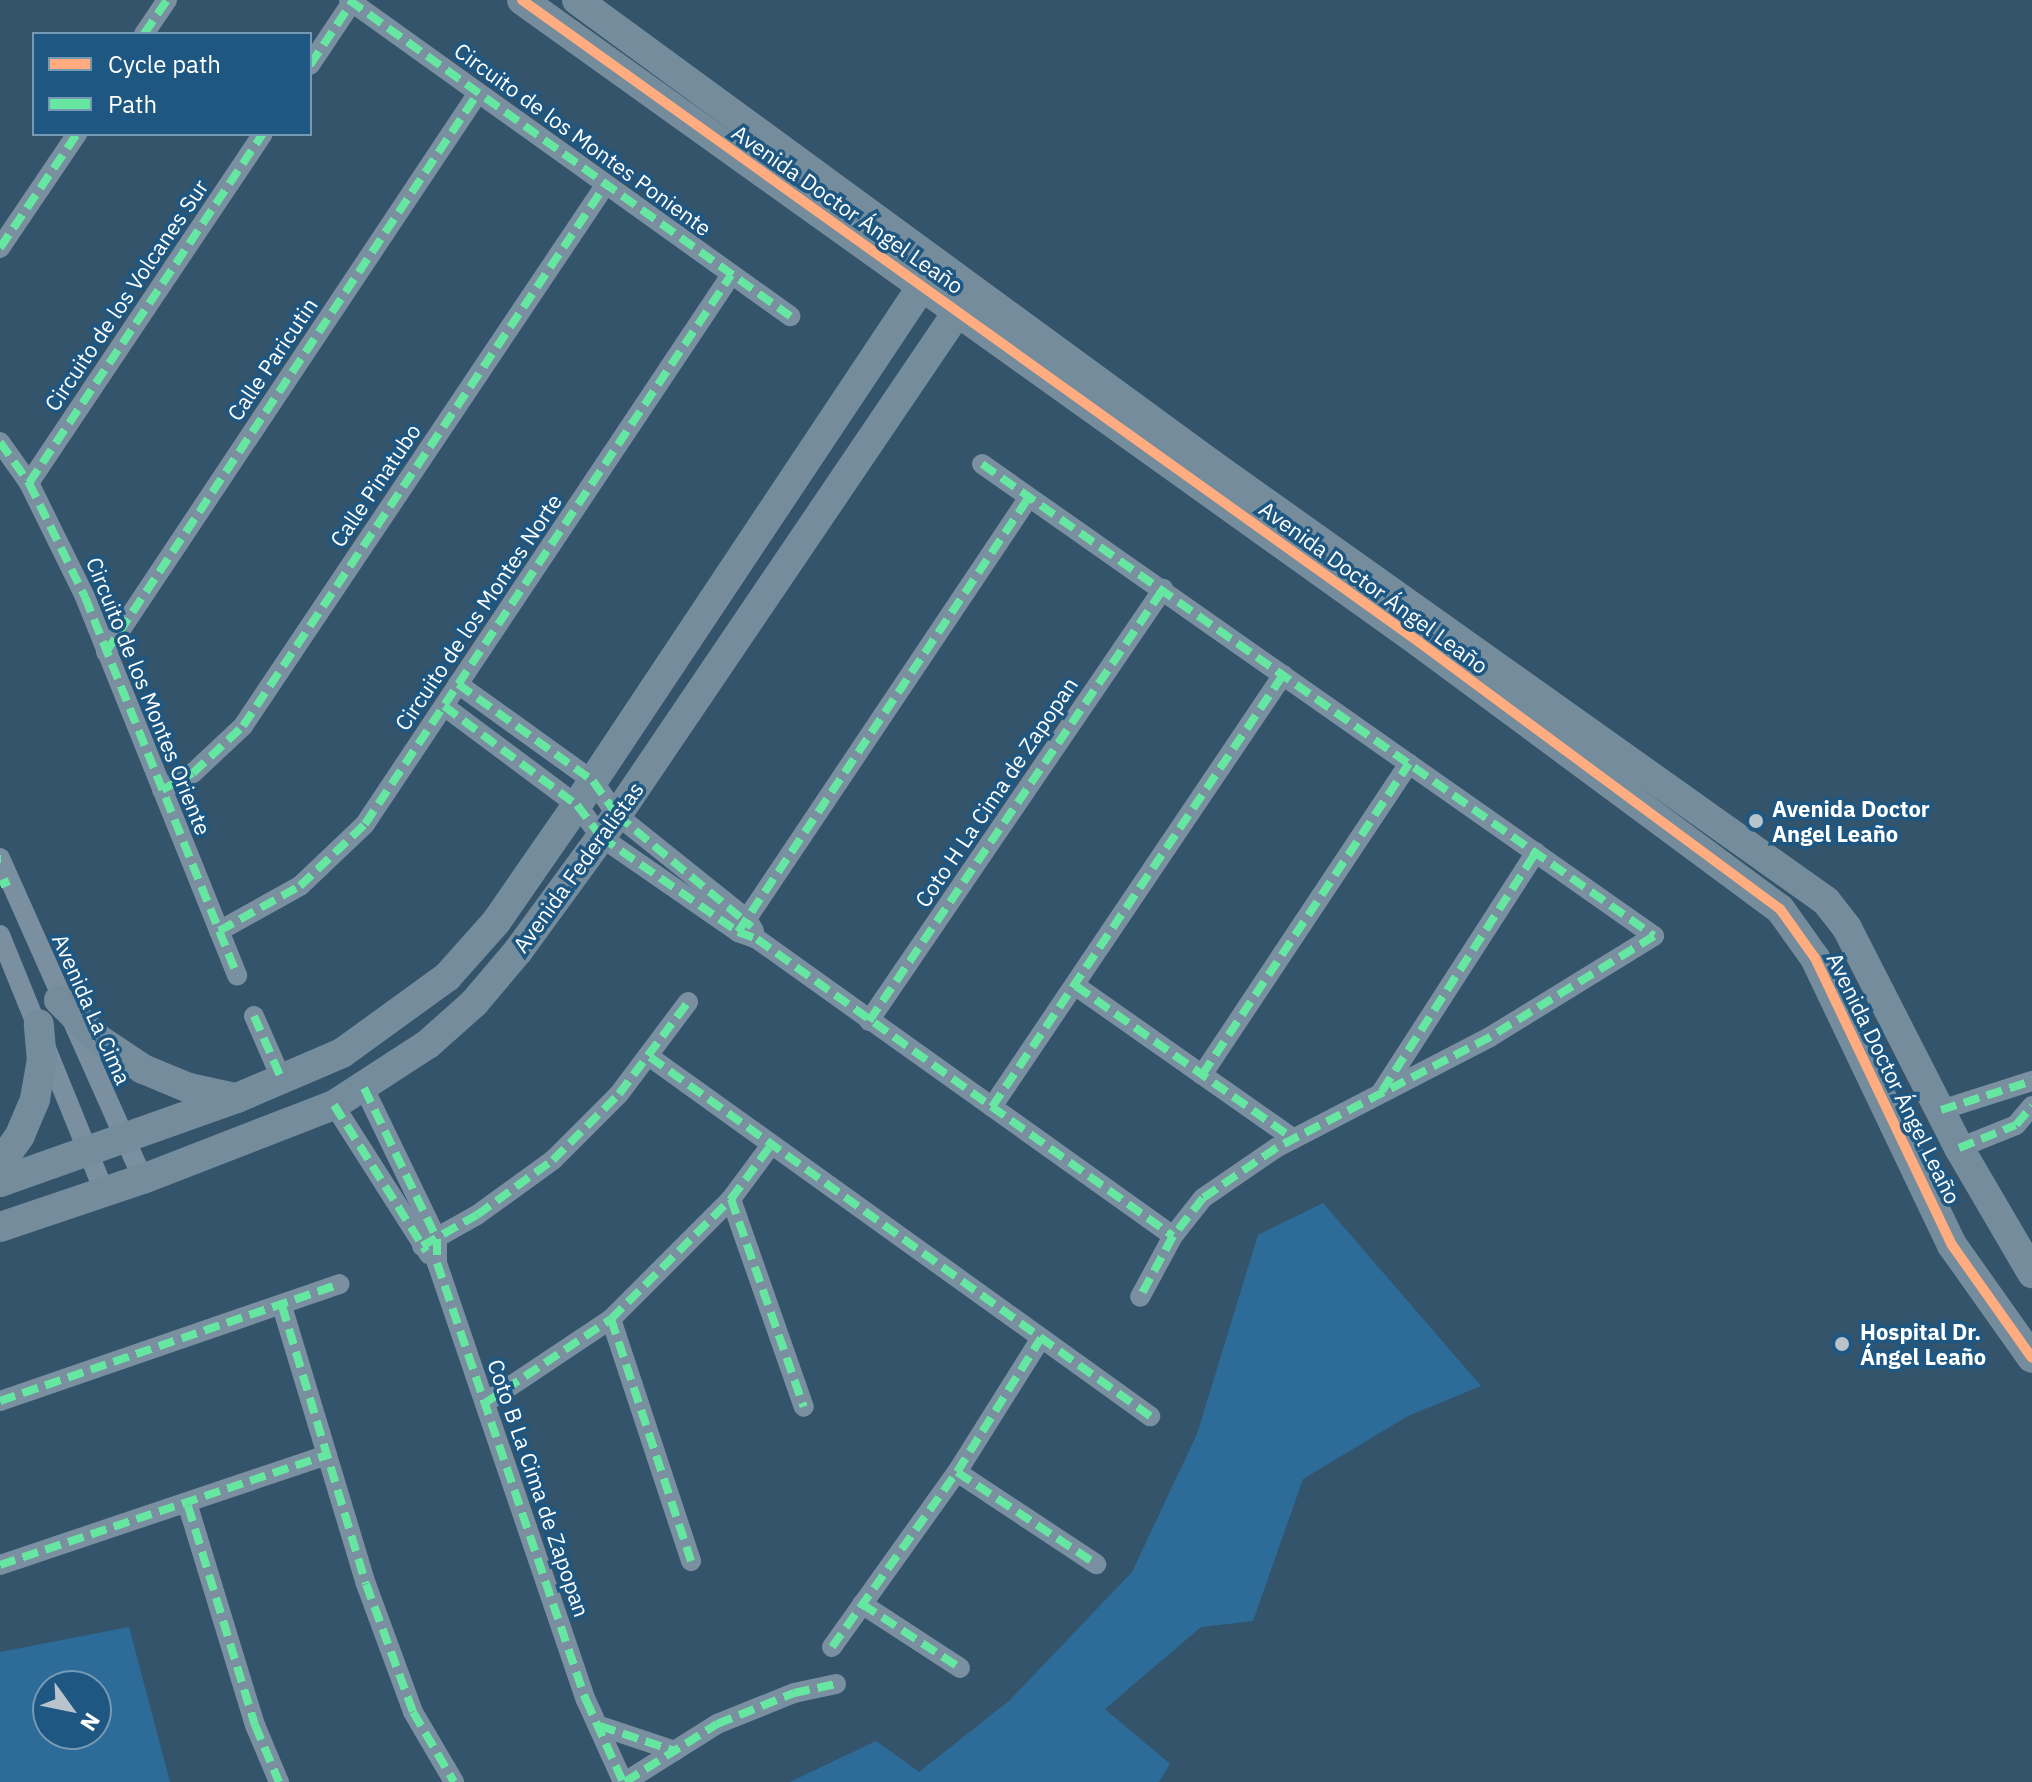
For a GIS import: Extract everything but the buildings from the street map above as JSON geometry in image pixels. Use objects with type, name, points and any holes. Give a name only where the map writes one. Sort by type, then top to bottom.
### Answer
[{"type":"street","points":[[145,32],[167,0]]},
{"type":"street","name":"Avenida Doctor Ángel Leaño","points":[[522,0],[719,142],[930,275],[1826,901],[1847,928],[1959,1148],[2032,1273]]},
{"type":"street","name":"Avenida Doctor Ángel Leaño","points":[[577,0],[737,117],[930,275]]},
{"type":"street","points":[[312,62],[350,1]]},
{"type":"street","name":"Circuito de los Montes Poniente","points":[[350,1],[790,316]]},
{"type":"street","name":"Calle Paricutin","points":[[106,652],[478,93]]},
{"type":"street","points":[[719,142],[737,117]]},
{"type":"street","points":[[0,248],[76,136]]},
{"type":"street","name":"Circuito de los Volcanes Sur","points":[[29,483],[262,136]]},
{"type":"street","name":"Calle Pinatubo","points":[[162,790],[193,773],[243,726],[606,184]]},
{"type":"street","name":"Circuito de los Montes Norte","points":[[219,931],[300,886],[349,843],[731,275]]},
{"type":"street","name":"Avenida Federalistas","points":[[0,1182],[282,1080],[368,1038],[447,977],[496,922],[585,793],[930,275]]},
{"type":"street","name":"Avenida Doctor Ángel Leaño","points":[[966,300],[1780,909],[1815,958],[1952,1245],[2032,1358]]},
{"type":"street","name":"Avenida Federalistas","points":[[0,1227],[105,1193],[334,1105],[428,1044],[474,1003],[609,826],[966,300]]},
{"type":"street","name":"Circuito de los Montes Oriente","points":[[0,442],[29,483],[62,547],[237,976]]},
{"type":"street","points":[[982,464],[1654,936],[1490,1037],[1294,1139],[1203,1198],[1173,1236],[1140,1297]]},
{"type":"street","points":[[748,930],[1029,497]]},
{"type":"street","name":"Coto H La Cima de Zapopan","points":[[869,1021],[1163,589]]},
{"type":"street","points":[[992,1107],[1283,675]]},
{"type":"street","points":[[458,684],[538,740],[585,793],[609,826],[869,1021],[1173,1236]]},
{"type":"street","points":[[444,706],[524,763],[585,793],[609,826]]},
{"type":"street","points":[[524,763],[538,740]]},
{"type":"street","points":[[1202,1075],[1409,764]]},
{"type":"street","points":[[1380,1094],[1536,852]]},
{"type":"street","name":"Avenida La Cima","points":[[0,859],[5,883],[143,1179]]},
{"type":"street","points":[[0,935],[39,1024],[105,1193]]},
{"type":"street","points":[[1076,986],[1294,1139]]},
{"type":"street","points":[[59,1000],[98,1039],[143,1069],[189,1088],[237,1098]]},
{"type":"street","points":[[334,1105],[429,1242],[553,1160],[650,1057],[688,1002]]},
{"type":"street","points":[[254,1016],[282,1080]]},
{"type":"street","points":[[0,1164],[20,1135],[35,1099],[42,1061],[39,1024]]},
{"type":"street","points":[[650,1057],[1150,1416]]},
{"type":"street","points":[[1941,1110],[2032,1081]]},
{"type":"street","name":"Coto B La Cima de Zapopan","points":[[364,1088],[437,1263],[586,1700],[624,1782],[717,1724],[794,1693],[836,1684]]},
{"type":"street","points":[[1959,1148],[2016,1125],[2032,1106]]},
{"type":"street","points":[[485,1403],[611,1319],[731,1199],[771,1145]]},
{"type":"street","points":[[731,1199],[804,1407]]},
{"type":"street","points":[[0,1401],[339,1284]]},
{"type":"street","points":[[282,1306],[366,1584],[413,1712],[454,1782]]},
{"type":"street","points":[[611,1319],[691,1561]]},
{"type":"street","points":[[832,1647],[957,1472],[1041,1338]]},
{"type":"street","points":[[0,1565],[188,1506],[327,1455]]},
{"type":"street","points":[[957,1472],[1096,1564]]},
{"type":"street","points":[[188,1506],[255,1725],[279,1782]]},
{"type":"street","points":[[862,1604],[960,1668]]},
{"type":"street","points":[[600,1726],[675,1751]]},
{"type":"shaded area","points":[[1323,1203],[1481,1386],[1408,1416],[1303,1479],[1253,1621],[1201,1627],[1105,1709],[1170,1764],[1159,1782],[790,1782],[876,1741],[919,1772],[1010,1700],[1132,1572],[1197,1434],[1258,1235]]},
{"type":"shaded area","points":[[129,1627],[170,1782],[0,1782],[0,1652]]},
{"type":"marked path","points":[[145,32],[167,0]]},
{"type":"marked path","points":[[349,0],[790,316]]},
{"type":"marked path","points":[[312,62],[352,2]]},
{"type":"marked path","points":[[106,652],[478,93]]},
{"type":"marked path","points":[[0,248],[76,136]]},
{"type":"marked path","points":[[29,483],[262,136]]},
{"type":"marked path","points":[[162,790],[193,773],[243,726],[606,184]]},
{"type":"marked path","points":[[219,931],[300,886],[365,824],[731,275]]},
{"type":"marked path","points":[[0,442],[29,483],[85,597],[237,976]]},
{"type":"marked path","points":[[982,464],[1654,936],[1490,1037],[1276,1148],[1203,1198],[1173,1236],[1140,1297]]},
{"type":"marked path","points":[[738,932],[1029,497]]},
{"type":"marked path","points":[[869,1021],[1163,589]]},
{"type":"marked path","points":[[992,1107],[1283,675]]},
{"type":"marked path","points":[[458,684],[593,781],[617,815],[752,927]]},
{"type":"marked path","points":[[444,706],[577,805],[601,837],[738,932],[757,939],[1173,1236]]},
{"type":"marked path","points":[[1202,1075],[1409,764]]},
{"type":"marked path","points":[[1382,1091],[1536,852]]},
{"type":"marked path","points":[[0,885],[9,881]]},
{"type":"marked path","points":[[1076,986],[1294,1139]]},
{"type":"marked path","points":[[422,1246],[477,1215],[553,1160],[619,1094],[688,1002]]},
{"type":"marked path","points":[[254,1016],[282,1080]]},
{"type":"marked path","points":[[650,1057],[1150,1416]]},
{"type":"marked path","points":[[1941,1110],[2032,1081]]},
{"type":"marked path","points":[[364,1088],[437,1239],[437,1263],[586,1700],[623,1782]]},
{"type":"marked path","points":[[334,1105],[426,1251]]},
{"type":"marked path","points":[[1959,1148],[2016,1125],[2032,1106]]},
{"type":"marked path","points":[[485,1403],[611,1319],[731,1199],[771,1145]]},
{"type":"marked path","points":[[731,1199],[804,1407]]},
{"type":"marked path","points":[[0,1401],[339,1284]]},
{"type":"marked path","points":[[282,1306],[366,1584],[413,1712],[454,1782]]},
{"type":"marked path","points":[[611,1319],[691,1561]]},
{"type":"marked path","points":[[832,1647],[957,1472],[1041,1338]]},
{"type":"marked path","points":[[0,1565],[327,1455]]},
{"type":"marked path","points":[[957,1472],[1096,1564]]},
{"type":"marked path","points":[[188,1506],[255,1725],[279,1782]]},
{"type":"marked path","points":[[862,1604],[960,1668]]},
{"type":"marked path","points":[[625,1782],[717,1724],[794,1693],[836,1684]]},
{"type":"marked path","points":[[600,1726],[675,1751]]},
{"type":"cycle path","points":[[522,0],[1419,642],[1780,909],[1815,958],[1952,1245],[2032,1358]]},
{"type":"place","name":"Avenida Doctor Angel Leaño","points":[[1756,821]]},
{"type":"place","name":"Hospital Dr. Ángel Leaño","points":[[1842,1344]]}]
